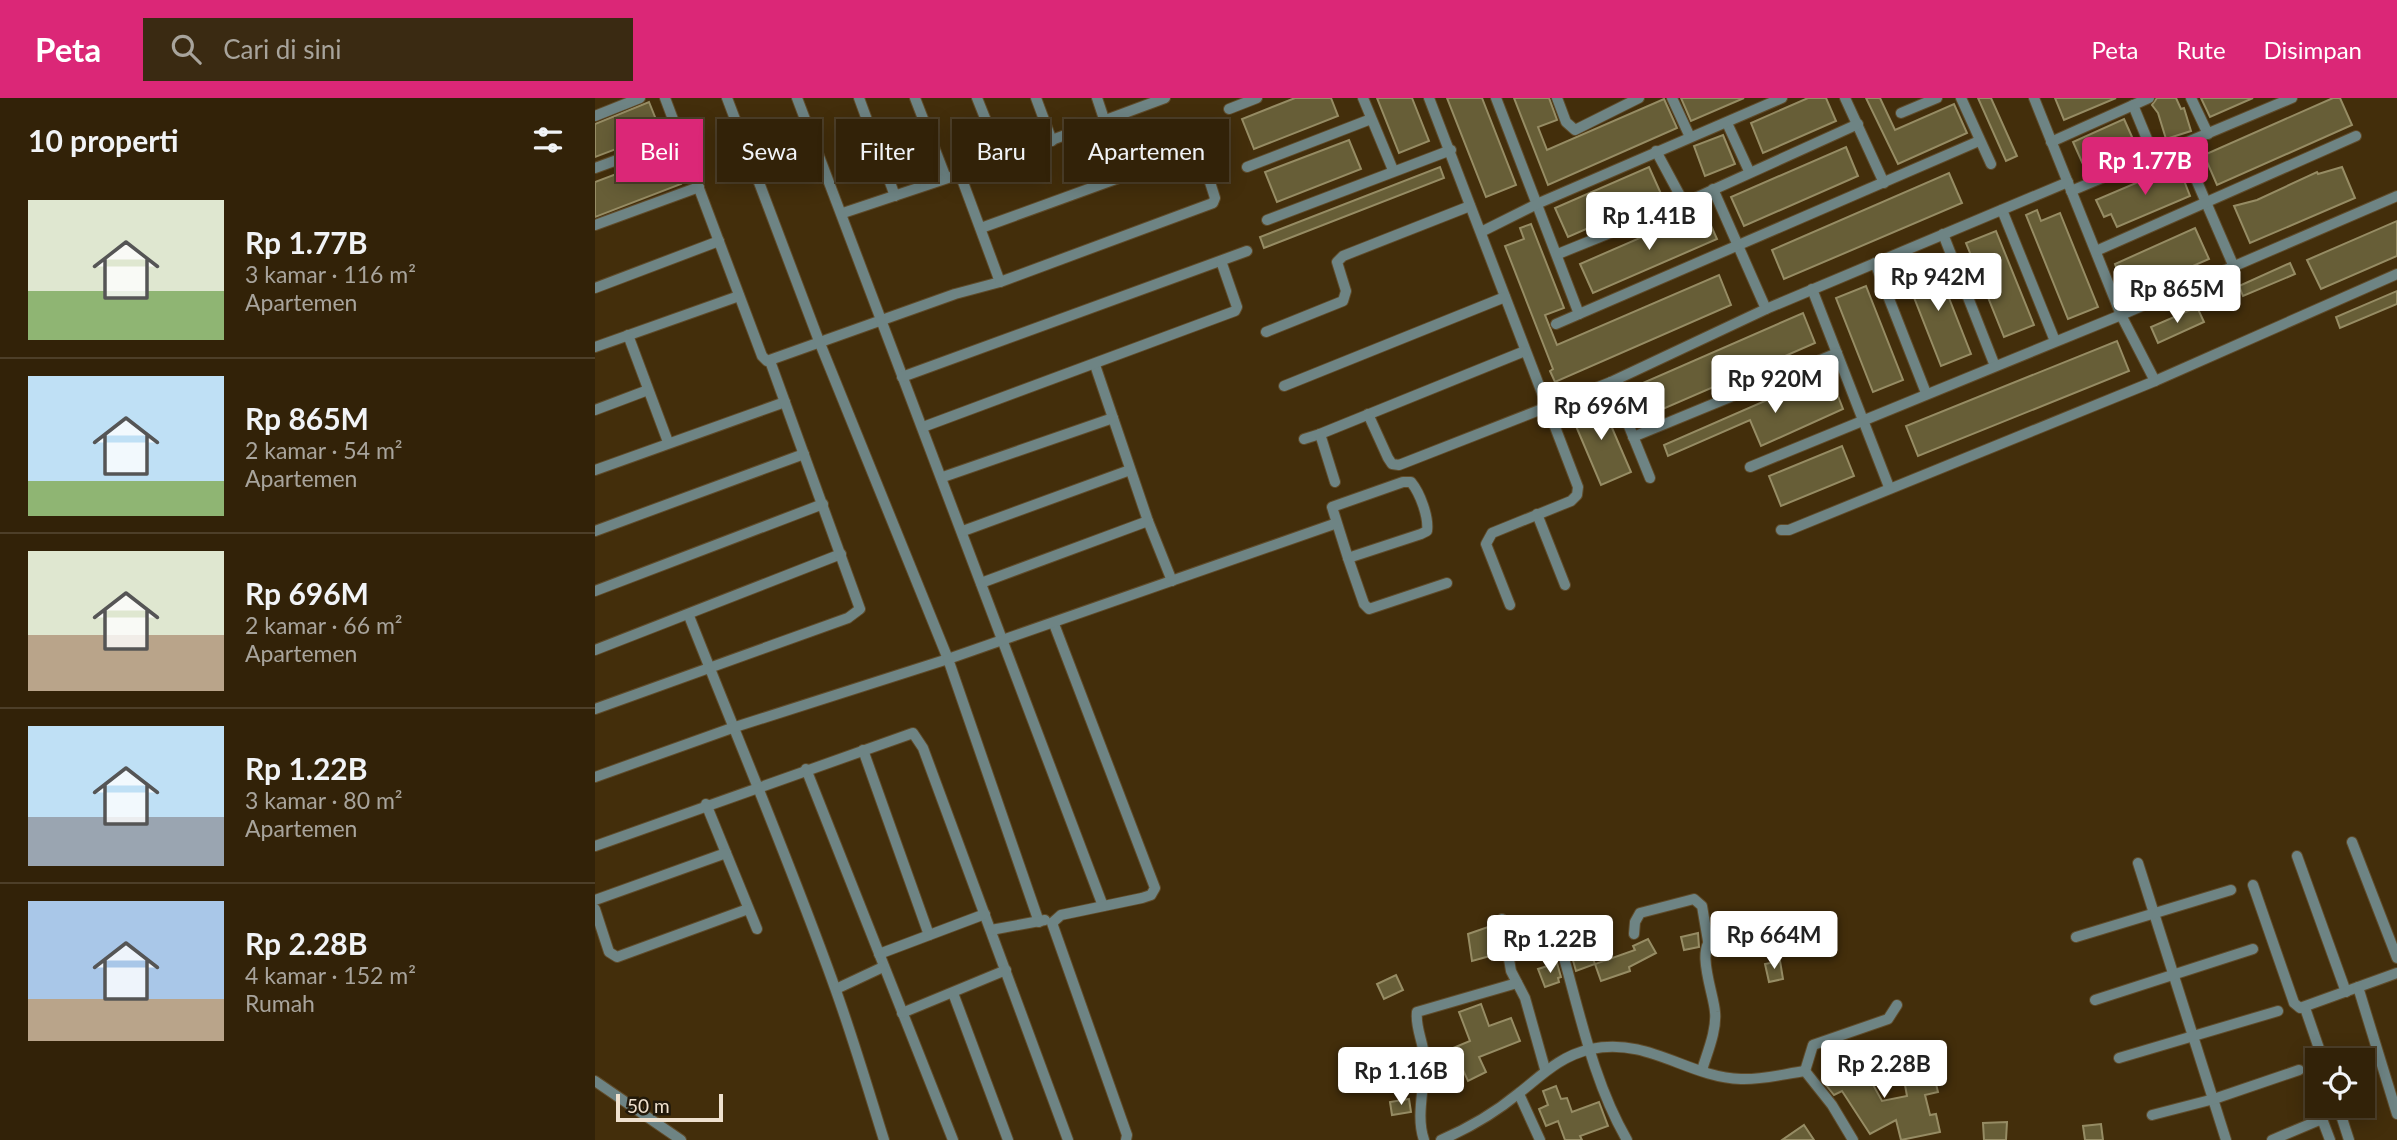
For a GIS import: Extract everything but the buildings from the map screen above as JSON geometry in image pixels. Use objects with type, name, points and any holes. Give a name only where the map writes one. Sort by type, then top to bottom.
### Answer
[{"type":"street","points":[[595,116],[640,98]]},
{"type":"street","points":[[665,98],[673,119]]},
{"type":"street","points":[[727,98],[819,341],[948,659],[1039,922]]},
{"type":"street","points":[[797,98],[843,213],[880,321],[943,477],[1103,906]]},
{"type":"street","points":[[859,98],[895,195]]},
{"type":"street","points":[[915,98],[946,178]]},
{"type":"street","points":[[977,98],[985,119]]},
{"type":"street","points":[[1036,98],[1052,141],[1064,136]]},
{"type":"street","points":[[1097,98],[1104,119],[1159,99]]},
{"type":"street","points":[[1229,108],[1257,98]]},
{"type":"street","points":[[1363,98],[1393,170]]},
{"type":"street","points":[[1429,98],[1578,487],[1577,495],[1571,501],[1492,533],[1487,539],[1486,544],[1510,605]]},
{"type":"street","points":[[1496,98],[1539,203],[1579,314]]},
{"type":"street","points":[[1557,98],[1566,122],[1575,130],[1631,100]]},
{"type":"street","points":[[1672,98],[1690,137]]},
{"type":"street","points":[[1481,232],[1539,203],[1781,98]]},
{"type":"street","points":[[1845,98],[1884,183]]},
{"type":"street","points":[[1901,113],[1913,103],[1937,98]]},
{"type":"street","points":[[1961,98],[1991,164]]},
{"type":"street","points":[[2033,98],[2122,315],[2155,381]]},
{"type":"street","points":[[2051,142],[2149,98]]},
{"type":"street","points":[[2191,98],[2207,134]]},
{"type":"street","points":[[1368,414],[1388,458],[1392,464],[1399,465],[1611,383],[1766,309],[1943,234],[2002,210],[2182,147],[2291,98]]},
{"type":"street","points":[[2133,105],[2154,156]]},
{"type":"street","points":[[1247,167],[1371,119]]},
{"type":"street","points":[[1727,123],[1749,171]]},
{"type":"street","points":[[1558,254],[1683,203],[1858,124]]},
{"type":"street","points":[[2096,251],[2356,136]]},
{"type":"street","points":[[1556,324],[1979,141]]},
{"type":"street","points":[[2182,147],[2234,267]]},
{"type":"street","points":[[1267,220],[1451,150]]},
{"type":"street","points":[[770,361],[819,341],[955,294],[1000,282],[1213,203],[1215,198],[1202,157],[1193,151],[981,228]]},
{"type":"street","points":[[1656,151],[1683,203]]},
{"type":"street","points":[[595,168],[616,160]]},
{"type":"street","points":[[843,213],[952,176]]},
{"type":"street","points":[[595,709],[710,669],[856,613],[860,604],[770,361],[762,356],[696,182]]},
{"type":"street","points":[[963,182],[1000,282]]},
{"type":"street","points":[[595,225],[698,187]]},
{"type":"street","points":[[1713,189],[1766,309]]},
{"type":"street","points":[[1750,467],[2122,315],[2397,196]]},
{"type":"street","points":[[1266,331],[1343,301],[1346,291],[1337,262],[1343,256],[1470,206]]},
{"type":"street","points":[[2002,210],[2055,341]]},
{"type":"street","points":[[1943,234],[1995,366]]},
{"type":"street","points":[[595,288],[719,241]]},
{"type":"street","points":[[902,377],[1247,251]]},
{"type":"street","points":[[923,427],[1235,311],[1237,307],[1221,261]]},
{"type":"street","points":[[1875,263],[1926,393]]},
{"type":"street","points":[[1781,530],[1789,530],[1889,487],[2155,381],[2397,274]]},
{"type":"street","points":[[1812,289],[1889,487]]},
{"type":"street","points":[[595,347],[739,296]]},
{"type":"street","points":[[1284,386],[1505,297]]},
{"type":"street","points":[[628,335],[668,442]]},
{"type":"street","points":[[1304,439],[1525,351]]},
{"type":"street","points":[[1633,437],[1836,353]]},
{"type":"street","points":[[1095,365],[1148,521],[1172,581]]},
{"type":"street","points":[[1611,383],[1650,478]]},
{"type":"street","points":[[595,410],[648,390]]},
{"type":"street","points":[[595,470],[785,402]]},
{"type":"street","points":[[943,477],[1113,418]]},
{"type":"street","points":[[1320,434],[1335,482]]},
{"type":"street","points":[[595,531],[804,454]]},
{"type":"street","points":[[963,531],[1130,470]]},
{"type":"street","points":[[1348,558],[1427,531],[1428,524],[1412,482],[1403,482],[1332,507],[1348,558],[1364,604],[1369,609],[1447,583]]},
{"type":"street","points":[[595,590],[823,504]]},
{"type":"street","points":[[1537,514],[1565,585]]},
{"type":"street","points":[[981,583],[1148,521]]},
{"type":"street","points":[[595,777],[732,728],[1053,624],[1337,523]]},
{"type":"street","points":[[595,650],[688,616],[841,554]]},
{"type":"street","points":[[688,616],[758,786],[835,989],[884,1140]]},
{"type":"street","points":[[991,930],[1039,922],[1142,898],[1151,895],[1156,888],[1053,624]]},
{"type":"street","points":[[595,846],[907,733],[917,737],[1068,1140]]},
{"type":"street","points":[[863,750],[929,935]]},
{"type":"street","points":[[806,769],[953,1140]]},
{"type":"street","points":[[706,804],[757,929]]},
{"type":"street","points":[[2351,842],[2397,958]]},
{"type":"street","points":[[595,900],[726,853]]},
{"type":"street","points":[[2297,856],[2346,992]]},
{"type":"street","points":[[2139,863],[2227,1140]]},
{"type":"street","points":[[2253,885],[2294,1003],[2305,1008],[2397,974]]},
{"type":"street","points":[[2076,937],[2231,890]]},
{"type":"street","points":[[1634,934],[1635,922],[1640,913],[1694,899],[1702,906],[1708,941],[1705,953],[1707,976],[1716,1015],[1702,1070]]},
{"type":"street","points":[[595,909],[609,952],[617,957],[748,909]]},
{"type":"street","points":[[879,954],[985,914]]},
{"type":"street","points":[[1055,918],[1052,928],[1127,1135],[1126,1140]]},
{"type":"street","points":[[1502,919],[1511,971],[1525,998],[1545,1069]]},
{"type":"street","points":[[1708,941],[1716,935],[1768,928]]},
{"type":"street","points":[[2095,1000],[2253,949]]},
{"type":"street","points":[[1564,958],[1590,1049],[1616,1121],[1627,1140]]},
{"type":"street","points":[[835,989],[883,967]]},
{"type":"street","points":[[902,1013],[1006,970]]},
{"type":"street","points":[[1424,1140],[1418,1124],[1423,1100],[1424,1056],[1417,1012],[1517,984]]},
{"type":"street","points":[[2358,987],[2397,1114]]},
{"type":"street","points":[[953,993],[1008,1140]]},
{"type":"street","points":[[1805,1071],[1813,1045],[1888,1019],[1897,1005]]},
{"type":"street","points":[[2305,1008],[2319,1048]]},
{"type":"street","points":[[2119,1058],[2278,1011]]},
{"type":"street","points":[[1441,1140],[1465,1130],[1519,1094],[1545,1069],[1590,1049],[1642,1049],[1702,1070],[1741,1079],[1805,1071]]},
{"type":"street","points":[[2153,1115],[2214,1099],[2299,1070]]},
{"type":"street","points":[[1805,1071],[1832,1105],[1853,1140]]},
{"type":"street","points":[[595,1081],[681,1140]]},
{"type":"street","points":[[1519,1094],[1540,1140]]},
{"type":"street","points":[[2342,1118],[2349,1140]]},
{"type":"street","points":[[2272,1140],[2322,1119],[2330,1140]]}]
